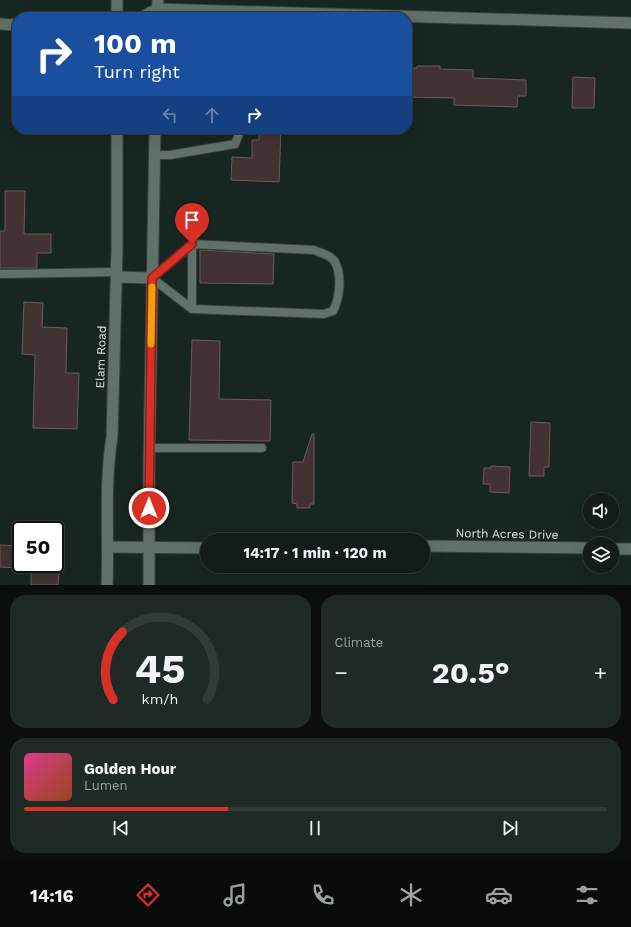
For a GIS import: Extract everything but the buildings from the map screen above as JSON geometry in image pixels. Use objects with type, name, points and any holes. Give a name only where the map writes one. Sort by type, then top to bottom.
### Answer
[{"type":"main road","points":[[117,0],[117,12]]},
{"type":"main road","points":[[158,9],[191,12]]},
{"type":"main road","points":[[412,18],[631,23]]},
{"type":"main road","points":[[0,24],[12,24]]},
{"type":"main road","name":"Elam Road","points":[[107,585],[107,466],[112,437],[117,275],[117,134]]},
{"type":"main road","points":[[149,585],[149,448],[155,134]]},
{"type":"main road","points":[[117,275],[152,278]]},
{"type":"main road","name":"North Acres Drive","points":[[430,546],[583,548]]},
{"type":"main road","points":[[108,547],[200,548]]},
{"type":"main road","points":[[619,549],[631,549]]},
{"type":"lane","points":[[154,155],[170,155],[235,144],[238,134]]},
{"type":"lane","points":[[192,244],[192,309]]},
{"type":"lane","points":[[192,244],[314,250],[335,261],[339,284],[337,303],[333,311],[324,314],[192,309],[152,278],[192,244]]},
{"type":"lane","points":[[0,274],[117,275]]},
{"type":"lane","points":[[149,448],[262,448]]},
{"type":"slow traffic","points":[[151,344],[152,287]]},
{"type":"route","points":[[149,508],[152,278],[192,244]]}]
